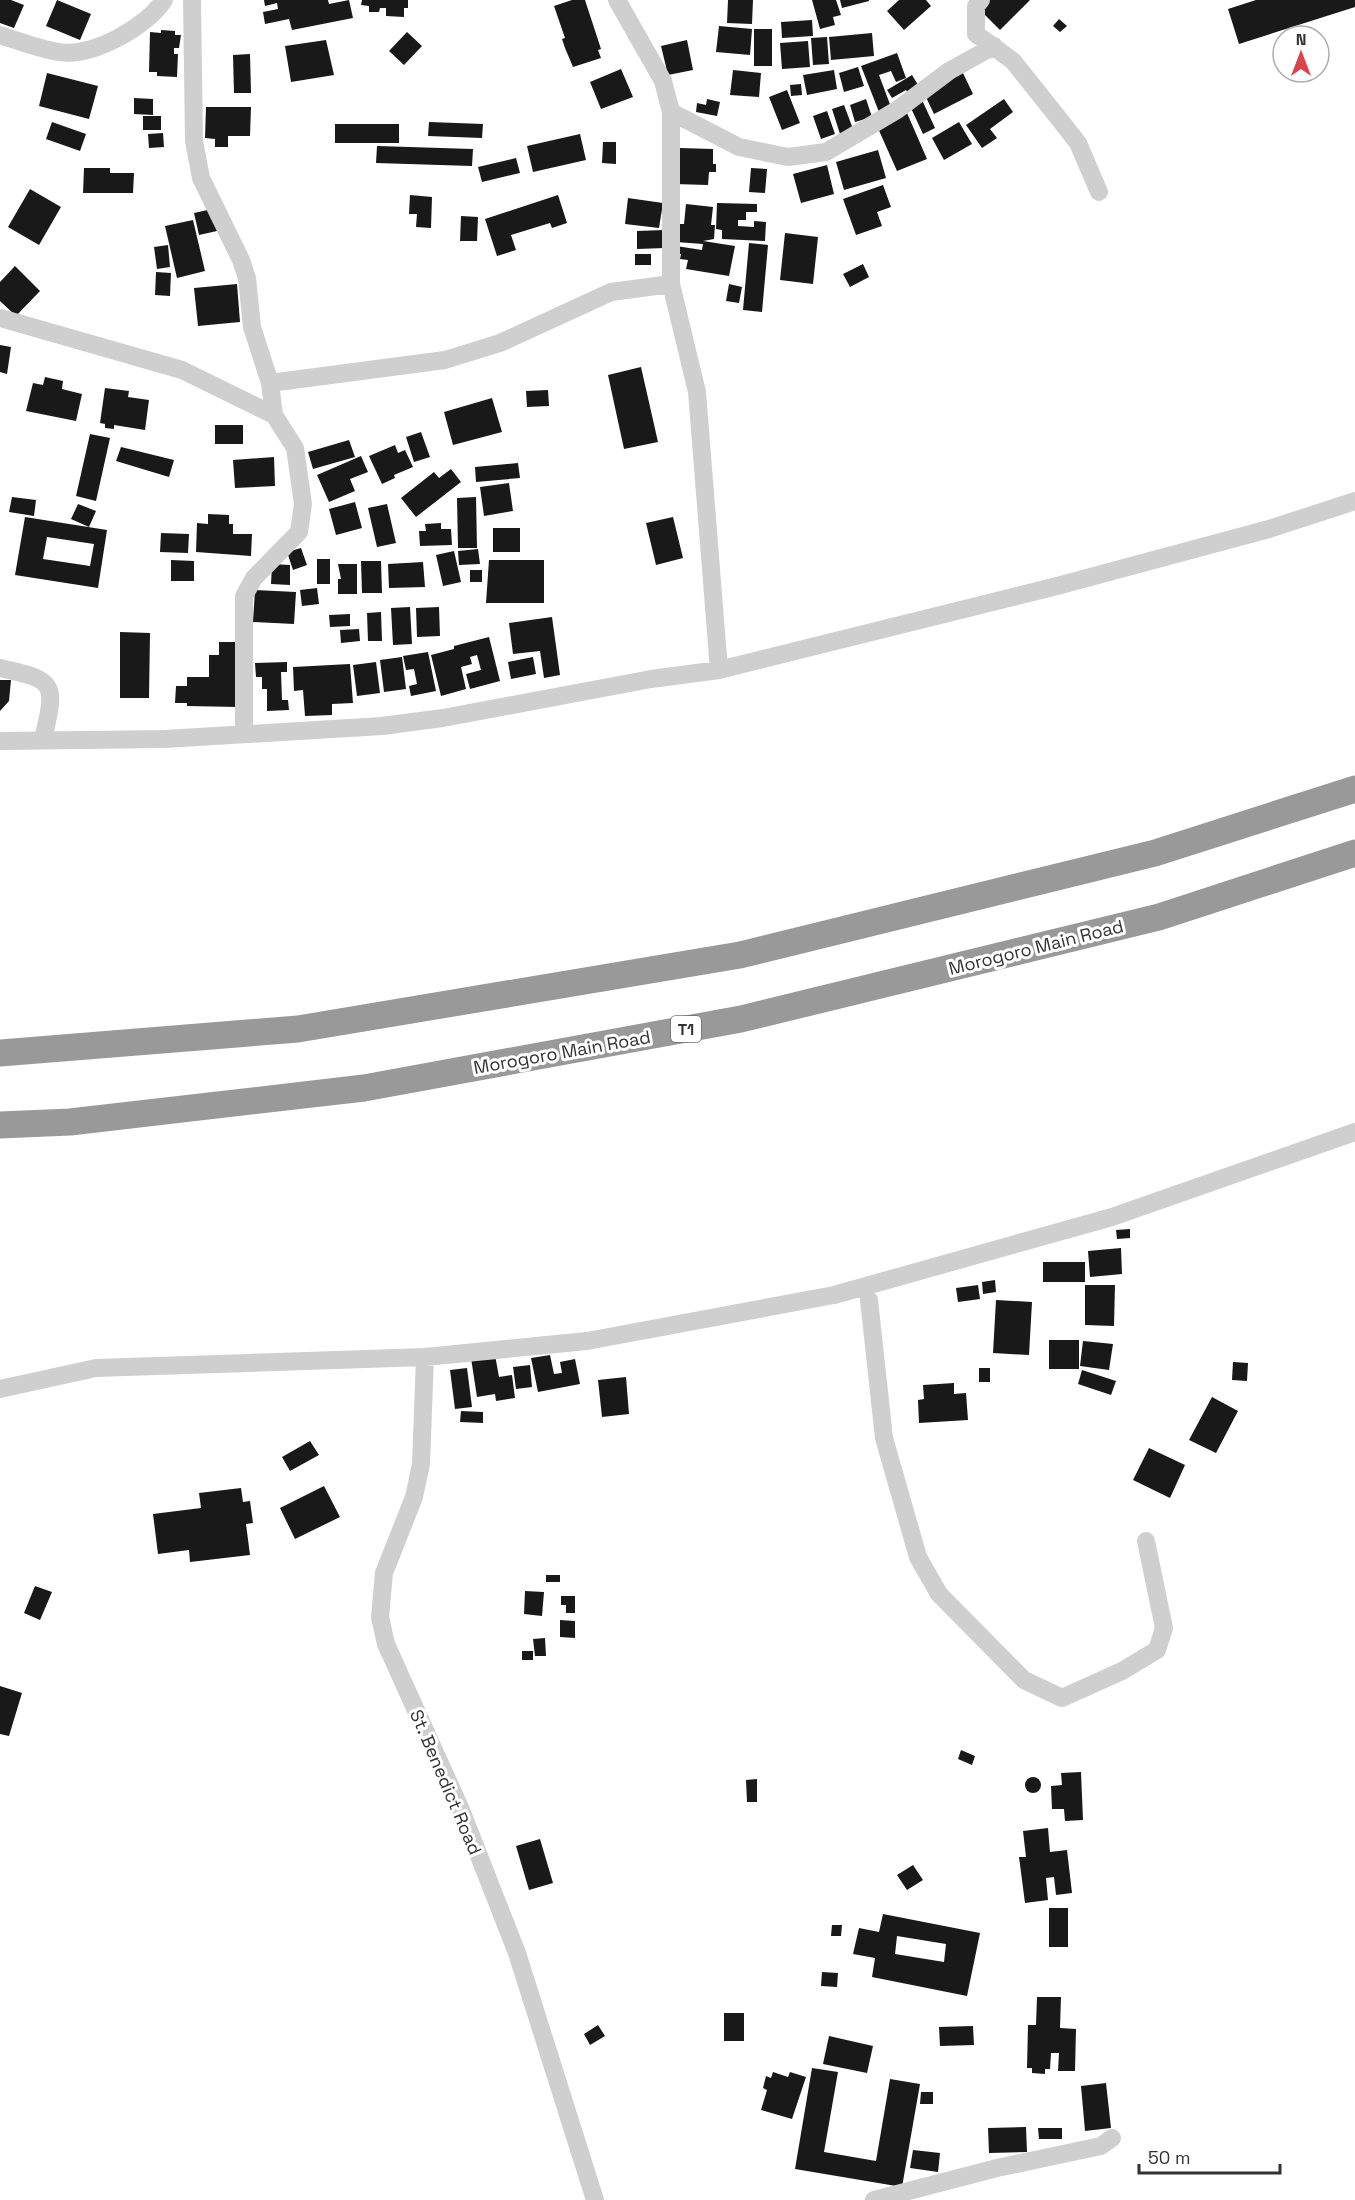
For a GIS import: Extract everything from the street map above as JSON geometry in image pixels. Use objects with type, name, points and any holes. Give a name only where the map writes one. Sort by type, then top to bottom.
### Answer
[{"type":"highway","points":[[0,1053],[298,1029],[740,955],[1155,853],[1355,789]]},
{"type":"highway","name":"Morogoro Main Road","points":[[0,1125],[70,1122],[363,1088],[741,1019],[1159,917],[1355,853]]},
{"type":"street","points":[[0,35],[59,52],[74,53],[119,38],[156,12],[164,0]]},
{"type":"street","points":[[192,0],[194,141],[201,178],[241,260],[247,278],[252,327],[270,383],[274,415],[295,448],[303,504],[302,524],[299,532],[248,585],[244,596],[244,733]]},
{"type":"street","points":[[617,0],[663,81],[671,112],[671,285],[697,392],[719,670]]},
{"type":"street","points":[[981,0],[976,6],[974,30],[1013,61],[1078,143],[1099,192]]},
{"type":"street","points":[[671,112],[739,147],[788,157],[826,152],[897,110],[949,71],[994,46]]},
{"type":"street","points":[[270,383],[446,360],[500,343],[611,292],[671,285]]},
{"type":"street","points":[[0,318],[182,370],[274,415]]},
{"type":"street","points":[[0,741],[165,739],[382,726],[443,718],[719,670],[1057,586],[1269,529],[1355,501]]},
{"type":"street","points":[[0,668],[42,680],[50,689],[52,703],[43,739]]},
{"type":"street","points":[[0,1389],[96,1368],[425,1357],[587,1341],[834,1295],[1112,1217],[1355,1132]]},
{"type":"street","points":[[869,1300],[884,1438],[918,1557],[939,1594],[1024,1680],[1062,1698],[1122,1671],[1156,1650],[1164,1628],[1146,1540]]},
{"type":"street","name":"St. Benedict Road","points":[[425,1357],[421,1464],[414,1497],[384,1574],[380,1617],[386,1644],[461,1810],[517,1953],[595,2200]]},
{"type":"street","points":[[874,2200],[997,2168],[1101,2146],[1112,2138]]},
{"type":"building","points":[[0,0],[11,0],[24,5],[14,28],[0,23]]},
{"type":"building","points":[[57,0],[91,14],[80,40],[46,26]]},
{"type":"building","points":[[264,0],[328,0],[329,4],[349,0],[353,18],[292,30],[289,19],[265,24],[263,12],[278,9],[277,3],[265,6]]},
{"type":"building","points":[[362,0],[408,0],[408,8],[404,8],[404,17],[386,16],[386,8],[380,8],[379,12],[369,12],[369,6],[361,5]]},
{"type":"building","points":[[572,0],[585,0],[601,49],[598,50],[601,58],[573,67],[562,39],[565,38],[554,6]]},
{"type":"building","points":[[728,0],[753,0],[752,24],[727,23]]},
{"type":"building","points":[[812,0],[836,0],[841,15],[833,17],[835,25],[820,29]]},
{"type":"building","points":[[840,0],[869,0],[869,1],[842,8]]},
{"type":"building","points":[[899,0],[926,0],[931,6],[904,30],[887,11]]},
{"type":"building","points":[[985,0],[1030,0],[1000,30],[977,7]]},
{"type":"building","points":[[1256,0],[1355,0],[1355,7],[1302,24],[1271,24],[1271,34],[1239,44],[1228,9]]},
{"type":"building","points":[[1059,19],[1067,26],[1060,32],[1053,26]]},
{"type":"building","points":[[812,20],[813,36],[782,38],[781,22]]},
{"type":"building","points":[[719,26],[752,29],[750,55],[716,52]]},
{"type":"building","points":[[754,29],[772,29],[772,66],[754,66]]},
{"type":"building","points":[[161,30],[175,31],[175,35],[181,35],[179,48],[174,48],[174,54],[178,54],[177,77],[157,76],[157,72],[149,72],[150,32],[161,33]]},
{"type":"building","points":[[407,32],[422,46],[404,65],[389,51]]},
{"type":"building","points":[[872,33],[874,56],[831,60],[829,37]]},
{"type":"building","points":[[827,37],[829,64],[813,65],[811,38]]},
{"type":"building","points":[[326,40],[334,75],[291,82],[285,46]]},
{"type":"building","points":[[687,40],[693,70],[668,75],[661,46]]},
{"type":"building","points":[[808,41],[810,67],[782,69],[780,43]]},
{"type":"building","points":[[897,53],[906,78],[896,82],[891,71],[879,75],[891,107],[879,112],[861,66]]},
{"type":"building","points":[[250,54],[251,93],[234,93],[233,55]]},
{"type":"building","points":[[858,67],[864,86],[844,92],[839,73]]},
{"type":"building","points":[[621,69],[633,97],[601,109],[590,82]]},
{"type":"building","points":[[733,70],[761,73],[759,97],[730,95]]},
{"type":"building","points":[[834,70],[837,89],[807,95],[803,75]]},
{"type":"building","points":[[962,71],[973,94],[934,114],[923,91]]},
{"type":"building","points":[[47,73],[98,86],[89,119],[39,106]]},
{"type":"building","points":[[912,75],[921,90],[910,96],[906,90],[892,98],[887,90]]},
{"type":"building","points":[[801,84],[802,95],[791,96],[790,85]]},
{"type":"building","points":[[787,90],[800,123],[782,130],[769,97]]},
{"type":"building","points":[[134,98],[153,99],[153,115],[134,114]]},
{"type":"building","points":[[707,99],[720,102],[717,116],[696,112],[697,103],[706,105]]},
{"type":"building","points":[[866,99],[872,117],[855,122],[850,105]]},
{"type":"building","points":[[1004,99],[1013,112],[990,129],[997,138],[982,148],[966,125]]},
{"type":"building","points":[[922,100],[935,128],[923,134],[910,106]]},
{"type":"building","points":[[844,105],[853,129],[840,134],[832,109]]},
{"type":"building","points":[[206,107],[251,107],[250,136],[228,136],[228,147],[215,147],[215,139],[205,138]]},
{"type":"building","points":[[827,111],[835,134],[821,139],[813,116]]},
{"type":"building","points":[[907,113],[927,159],[897,171],[877,126]]},
{"type":"building","points":[[143,116],[161,116],[161,130],[143,130]]},
{"type":"building","points":[[52,122],[86,134],[80,151],[46,139]]},
{"type":"building","points":[[429,122],[483,124],[482,138],[428,136]]},
{"type":"building","points":[[959,122],[972,144],[944,160],[932,138]]},
{"type":"building","points":[[335,124],[399,124],[399,143],[335,143]]},
{"type":"building","points":[[163,133],[164,147],[149,148],[148,134]]},
{"type":"building","points":[[580,134],[586,160],[533,172],[527,146]]},
{"type":"building","points":[[603,142],[616,142],[616,164],[602,163]]},
{"type":"building","points":[[377,146],[473,149],[472,166],[376,163]]},
{"type":"building","points":[[680,148],[713,149],[713,164],[716,164],[716,172],[709,172],[708,185],[674,184]]},
{"type":"building","points":[[878,150],[886,178],[844,190],[836,162]]},
{"type":"building","points":[[516,158],[520,173],[482,182],[478,167]]},
{"type":"building","points":[[827,165],[834,194],[801,203],[793,174]]},
{"type":"building","points":[[84,168],[110,168],[110,173],[134,173],[133,193],[83,193]]},
{"type":"building","points":[[751,168],[767,169],[765,193],[749,192]]},
{"type":"building","points":[[883,185],[891,207],[877,212],[882,226],[856,235],[843,199]]},
{"type":"building","points":[[30,189],[61,207],[39,245],[8,227]]},
{"type":"building","points":[[410,195],[432,197],[431,228],[416,227],[417,214],[409,214]]},
{"type":"building","points":[[558,195],[567,223],[552,228],[550,223],[511,235],[516,250],[497,256],[485,219]]},
{"type":"building","points":[[628,198],[663,203],[659,228],[625,224]]},
{"type":"building","points":[[717,203],[757,204],[757,212],[746,212],[746,220],[738,220],[738,226],[754,227],[754,221],[766,222],[765,241],[722,239],[722,230],[716,229]]},
{"type":"building","points":[[686,204],[713,207],[711,225],[715,225],[714,239],[703,241],[735,246],[729,276],[686,269],[688,260],[680,259],[681,254],[675,253],[676,246],[702,250],[703,244],[676,242],[678,224],[684,224]]},
{"type":"building","points":[[212,209],[217,231],[199,235],[194,213]]},
{"type":"building","points":[[461,216],[478,217],[477,241],[460,241]]},
{"type":"building","points":[[193,220],[205,271],[177,278],[165,226]]},
{"type":"building","points":[[664,230],[665,248],[637,249],[637,231]]},
{"type":"building","points":[[785,233],[818,237],[813,284],[780,280]]},
{"type":"building","points":[[749,243],[768,245],[762,312],[743,310]]},
{"type":"building","points":[[168,245],[170,267],[157,269],[154,247]]},
{"type":"building","points":[[635,254],[651,254],[651,265],[635,265]]},
{"type":"building","points":[[863,264],[869,277],[850,287],[843,274]]},
{"type":"building","points":[[15,266],[40,291],[16,316],[0,301],[0,282]]},
{"type":"building","points":[[156,272],[171,273],[170,296],[155,295]]},
{"type":"building","points":[[237,284],[240,322],[198,326],[194,288]]},
{"type":"building","points":[[729,284],[742,287],[739,303],[726,301]]},
{"type":"building","points":[[0,345],[11,347],[7,374],[0,372]]},
{"type":"building","points":[[641,367],[658,442],[624,449],[608,375]]},
{"type":"building","points":[[45,377],[63,381],[62,389],[82,394],[76,421],[26,411],[33,383],[43,385]]},
{"type":"building","points":[[105,388],[129,391],[128,397],[149,400],[145,430],[114,425],[114,429],[105,428],[105,424],[100,423]]},
{"type":"building","points":[[548,390],[549,406],[527,407],[526,391]]},
{"type":"building","points":[[492,398],[502,432],[453,445],[444,412]]},
{"type":"building","points":[[215,425],[243,425],[243,444],[215,444]]},
{"type":"building","points":[[421,432],[430,457],[414,462],[406,437]]},
{"type":"building","points":[[90,434],[110,438],[96,501],[76,496]]},
{"type":"building","points":[[349,440],[355,457],[313,469],[308,452]]},
{"type":"building","points":[[395,445],[398,453],[405,450],[413,467],[394,475],[395,478],[382,484],[369,456]]},
{"type":"building","points":[[121,447],[174,460],[169,477],[116,461]]},
{"type":"building","points":[[361,456],[368,472],[350,479],[355,491],[329,502],[317,475]]},
{"type":"building","points":[[274,457],[275,486],[235,488],[233,460]]},
{"type":"building","points":[[518,463],[520,478],[476,482],[475,467]]},
{"type":"building","points":[[451,469],[461,482],[416,517],[401,498],[434,472],[439,478]]},
{"type":"building","points":[[509,483],[513,511],[484,516],[480,487]]},
{"type":"building","points":[[12,497],[36,500],[34,516],[9,512]]},
{"type":"building","points":[[476,497],[477,548],[458,548],[457,498]]},
{"type":"building","points":[[355,502],[362,528],[336,535],[329,509]]},
{"type":"building","points":[[78,504],[96,511],[89,527],[71,519]]},
{"type":"building","points":[[387,504],[396,543],[377,547],[368,508]]},
{"type":"building","points":[[208,514],[229,515],[229,524],[233,524],[233,534],[252,534],[251,556],[196,552],[197,523],[208,524]]},
{"type":"building","points":[[25,517],[107,530],[98,588],[15,575]],"holes":[[[47,537],[94,544],[90,566],[43,559]]]},
{"type":"building","points":[[673,517],[683,558],[656,565],[646,523]]},
{"type":"building","points":[[441,523],[441,529],[451,529],[452,545],[420,546],[419,531],[426,531],[425,524]]},
{"type":"building","points":[[493,528],[520,528],[520,552],[493,552]]},
{"type":"building","points":[[161,533],[189,534],[188,553],[160,552]]},
{"type":"building","points":[[301,548],[307,565],[293,570],[287,552]]},
{"type":"building","points":[[478,549],[480,564],[459,565],[458,551]]},
{"type":"building","points":[[454,551],[461,582],[443,586],[436,555]]},
{"type":"building","points":[[317,559],[330,559],[330,584],[317,584]]},
{"type":"building","points":[[171,560],[194,561],[194,581],[171,581]]},
{"type":"building","points":[[489,560],[544,560],[544,603],[486,603]]},
{"type":"building","points":[[361,561],[381,561],[382,593],[362,593]]},
{"type":"building","points":[[423,562],[425,587],[389,588],[388,564]]},
{"type":"building","points":[[272,564],[290,565],[290,585],[271,584]]},
{"type":"building","points":[[338,564],[357,564],[357,594],[338,594],[338,579],[341,579]]},
{"type":"building","points":[[470,570],[482,570],[482,582],[470,582]]},
{"type":"building","points":[[317,588],[319,604],[302,606],[300,590]]},
{"type":"building","points":[[255,590],[296,592],[294,624],[253,622]]},
{"type":"building","points":[[410,607],[412,644],[393,645],[391,608]]},
{"type":"building","points":[[439,607],[440,636],[417,637],[416,608]]},
{"type":"building","points":[[381,612],[382,641],[368,641],[367,613]]},
{"type":"building","points":[[350,614],[350,626],[330,627],[329,615]]},
{"type":"building","points":[[552,617],[560,675],[544,678],[540,651],[513,654],[509,623]]},
{"type":"building","points":[[359,629],[360,641],[341,643],[340,630]]},
{"type":"building","points":[[120,632],[150,633],[149,698],[120,698]]},
{"type":"building","points":[[489,637],[500,681],[470,689],[466,674],[481,670],[477,655],[470,657],[472,664],[461,667],[466,689],[441,696],[431,655]]},
{"type":"building","points":[[219,642],[239,642],[238,707],[187,706],[187,703],[175,703],[176,686],[187,686],[187,677],[209,677],[209,655],[219,655]]},
{"type":"building","points":[[428,652],[436,691],[411,696],[409,686],[417,684],[414,669],[406,670],[403,656]]},
{"type":"building","points":[[402,657],[406,689],[384,692],[380,660]]},
{"type":"building","points":[[533,657],[536,674],[511,679],[508,662]]},
{"type":"building","points":[[287,662],[287,672],[281,672],[282,700],[288,700],[289,710],[267,711],[267,689],[262,689],[262,677],[256,677],[255,663]]},
{"type":"building","points":[[376,662],[380,693],[357,696],[353,665]]},
{"type":"building","points":[[350,664],[353,703],[332,704],[332,715],[305,716],[303,690],[294,691],[293,667]]},
{"type":"building","points":[[0,680],[11,680],[9,701],[0,711]]},
{"type":"building","points":[[1130,1229],[1130,1238],[1117,1239],[1116,1230]]},
{"type":"building","points":[[1121,1248],[1122,1274],[1090,1277],[1088,1251]]},
{"type":"building","points":[[1043,1262],[1085,1262],[1085,1282],[1043,1282]]},
{"type":"building","points":[[995,1280],[996,1292],[983,1294],[982,1282]]},
{"type":"building","points":[[978,1285],[980,1299],[958,1302],[956,1288]]},
{"type":"building","points":[[1085,1285],[1115,1285],[1114,1326],[1085,1325]]},
{"type":"building","points":[[996,1300],[1032,1302],[1029,1355],[993,1353]]},
{"type":"building","points":[[1049,1340],[1079,1340],[1079,1369],[1049,1369]]},
{"type":"building","points":[[1083,1341],[1113,1344],[1109,1370],[1080,1366]]},
{"type":"building","points":[[495,1355],[499,1377],[512,1375],[515,1398],[496,1401],[495,1394],[477,1397],[471,1358]]},
{"type":"building","points":[[550,1355],[554,1374],[562,1373],[560,1362],[575,1359],[580,1384],[538,1392],[531,1358]]},
{"type":"building","points":[[1233,1362],[1248,1363],[1247,1381],[1232,1380]]},
{"type":"building","points":[[530,1365],[532,1387],[516,1389],[513,1367]]},
{"type":"building","points":[[467,1368],[472,1407],[455,1409],[450,1370]]},
{"type":"building","points":[[979,1368],[990,1368],[990,1382],[979,1382]]},
{"type":"building","points":[[1082,1370],[1116,1381],[1111,1395],[1078,1384]]},
{"type":"building","points":[[626,1377],[629,1414],[602,1417],[598,1380]]},
{"type":"building","points":[[954,1383],[954,1394],[966,1393],[968,1420],[919,1423],[918,1400],[924,1399],[923,1385]]},
{"type":"building","points":[[1212,1397],[1238,1411],[1216,1453],[1189,1440]]},
{"type":"building","points":[[461,1411],[483,1412],[483,1423],[460,1422]]},
{"type":"building","points":[[310,1441],[319,1455],[290,1471],[282,1457]]},
{"type":"building","points":[[1149,1448],[1185,1465],[1170,1498],[1133,1480]]},
{"type":"building","points":[[324,1486],[340,1517],[295,1539],[280,1508]]},
{"type":"building","points":[[241,1488],[243,1502],[250,1501],[253,1523],[246,1524],[250,1555],[190,1562],[189,1550],[158,1554],[153,1514],[201,1508],[199,1493]]},
{"type":"building","points":[[546,1575],[560,1575],[560,1582],[546,1582]]},
{"type":"building","points":[[35,1586],[52,1592],[40,1620],[24,1613]]},
{"type":"building","points":[[525,1591],[544,1592],[542,1616],[524,1614]]},
{"type":"building","points":[[561,1596],[575,1596],[575,1613],[566,1613],[566,1605],[561,1605]]},
{"type":"building","points":[[560,1620],[575,1621],[575,1638],[560,1637]]},
{"type":"building","points":[[545,1638],[546,1656],[535,1656],[533,1639]]},
{"type":"building","points":[[522,1651],[533,1651],[533,1660],[522,1660]]},
{"type":"building","points":[[0,1686],[22,1693],[9,1736],[0,1734]]},
{"type":"building","points":[[961,1750],[975,1756],[972,1765],[958,1759]]},
{"type":"building","points":[[1081,1772],[1083,1820],[1065,1821],[1064,1809],[1052,1809],[1051,1786],[1062,1785],[1061,1773]]},
{"type":"building","points":[[1030,1777],[1036,1777],[1041,1785],[1039,1791],[1030,1793],[1025,1788],[1025,1782]]},
{"type":"building","points":[[757,1779],[757,1802],[747,1802],[746,1780]]},
{"type":"building","points":[[1048,1828],[1050,1852],[1067,1850],[1072,1893],[1056,1895],[1054,1877],[1046,1878],[1048,1900],[1025,1903],[1019,1857],[1026,1857],[1023,1831]]},
{"type":"building","points":[[540,1839],[553,1883],[529,1890],[516,1846]]},
{"type":"building","points":[[913,1865],[923,1880],[907,1890],[897,1875]]},
{"type":"building","points":[[1049,1908],[1068,1908],[1068,1947],[1049,1947]]},
{"type":"building","points":[[883,1914],[980,1933],[967,1996],[872,1977],[875,1958],[853,1954],[859,1928],[879,1932]],"holes":[[[897,1936],[946,1944],[944,1962],[895,1954]]]},
{"type":"building","points":[[832,1925],[842,1925],[841,1936],[831,1936]]},
{"type":"building","points":[[822,1972],[838,1973],[837,1987],[821,1986]]},
{"type":"building","points":[[1037,1997],[1061,1997],[1060,2028],[1076,2029],[1075,2071],[1058,2071],[1059,2053],[1051,2053],[1050,2069],[1045,2069],[1045,2074],[1032,2073],[1032,2068],[1027,2068],[1028,2025],[1036,2025]]},
{"type":"building","points":[[724,2013],[744,2013],[744,2041],[724,2041]]},
{"type":"building","points":[[598,2025],[605,2036],[590,2045],[584,2034]]},
{"type":"building","points":[[973,2026],[974,2045],[940,2046],[939,2027]]},
{"type":"building","points":[[829,2036],[873,2046],[867,2073],[823,2064]]},
{"type":"building","points":[[812,2068],[838,2072],[824,2152],[876,2161],[890,2079],[920,2084],[902,2187],[795,2169]]},
{"type":"building","points":[[773,2072],[788,2077],[790,2072],[806,2077],[792,2119],[761,2110],[767,2090],[763,2088],[766,2076],[771,2078]]},
{"type":"building","points":[[1106,2083],[1111,2128],[1085,2131],[1081,2086]]},
{"type":"building","points":[[921,2092],[933,2092],[933,2104],[920,2104]]},
{"type":"building","points":[[1026,2127],[1027,2152],[989,2153],[988,2128]]},
{"type":"building","points":[[1038,2128],[1062,2128],[1062,2139],[1039,2139]]},
{"type":"building","points":[[913,2150],[940,2153],[938,2172],[910,2168]]}]
